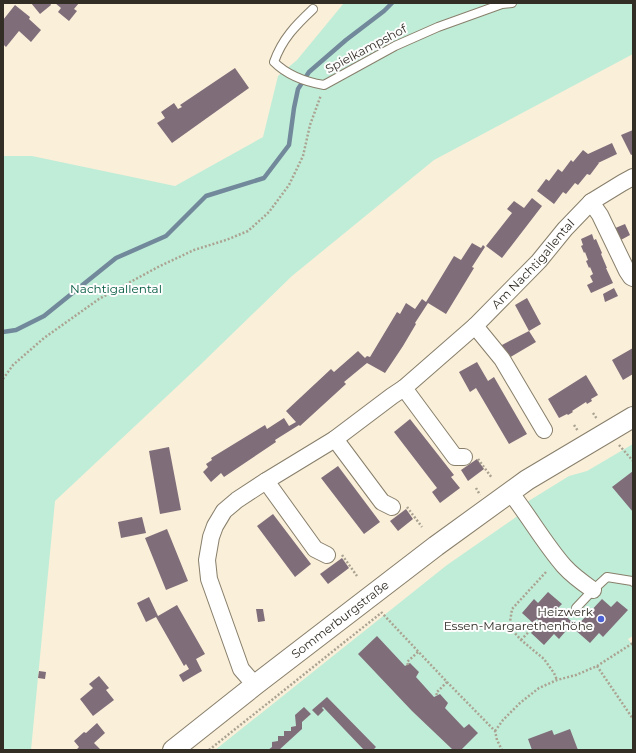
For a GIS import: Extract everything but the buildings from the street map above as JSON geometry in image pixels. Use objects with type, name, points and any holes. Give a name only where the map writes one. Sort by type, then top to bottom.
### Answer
[{"type":"street","name":"Am Nachtigallental","points":[[255,685],[241,669],[209,579],[207,560],[211,537],[215,526],[224,512],[237,500],[334,439],[404,388],[475,326],[539,261],[565,229],[591,202],[633,177]]},
{"type":"street","points":[[591,202],[600,215],[627,271],[633,278]]},
{"type":"street","points":[[475,326],[502,359],[544,430]]},
{"type":"street","points":[[404,388],[455,456],[464,457]]},
{"type":"street","name":"Sommerburgstraße","points":[[176,749],[255,685],[368,598],[510,492],[539,473],[633,418]]},
{"type":"street","points":[[334,439],[382,502],[392,507]]},
{"type":"street","points":[[266,481],[315,549],[327,555]]},
{"type":"street","points":[[510,492],[564,567],[592,590]]},
{"type":"lane","name":"Spielkampshof","points":[[313,9],[283,41],[274,62],[280,68],[300,78],[311,83],[324,85],[396,46],[438,27],[502,4],[512,3]]},
{"type":"lane","points":[[576,608],[592,590],[607,577],[633,582]]},
{"type":"path","points":[[3,379],[13,365],[44,338],[99,299],[194,250],[248,231],[269,212],[289,185],[303,156],[310,125],[324,85]]},
{"type":"path","points":[[611,430],[620,447],[633,461]]},
{"type":"path","points":[[464,457],[478,458],[492,478]]},
{"type":"path","points":[[392,507],[406,507],[422,527]]},
{"type":"path","points":[[327,555],[342,555],[357,576]]},
{"type":"path","points":[[546,572],[512,609],[510,622],[514,632],[544,659],[557,680]]},
{"type":"path","points":[[368,598],[418,652],[496,731],[497,740],[502,750]]},
{"type":"path","points":[[209,750],[381,613]]},
{"type":"path","points":[[522,640],[539,621]]},
{"type":"path","points":[[496,731],[503,720],[520,703],[539,688],[557,680],[576,675],[598,666],[633,643]]},
{"type":"path","points":[[408,665],[407,662],[418,652]]},
{"type":"path","points":[[598,666],[633,719]]},
{"type":"path","points":[[437,695],[436,693],[447,682]]},
{"type":"green space","name":"Nachtigallental","points":[[344,3],[633,3],[633,54],[434,160],[292,276],[198,367],[55,501],[31,750],[3,750],[3,156],[32,156],[175,186],[263,137],[278,76],[297,60]]},
{"type":"green space","points":[[633,444],[633,636],[628,639],[633,646],[633,750],[215,750],[447,565],[519,515],[527,502],[569,476],[587,471]]},
{"type":"waterway","points":[[3,332],[16,330],[44,316],[116,258],[166,236],[206,196],[264,178],[289,145],[298,89],[309,72],[392,3]]},
{"type":"place","name":"Heizwerk Essen-Margarethenhöhe","points":[[601,619]]}]
